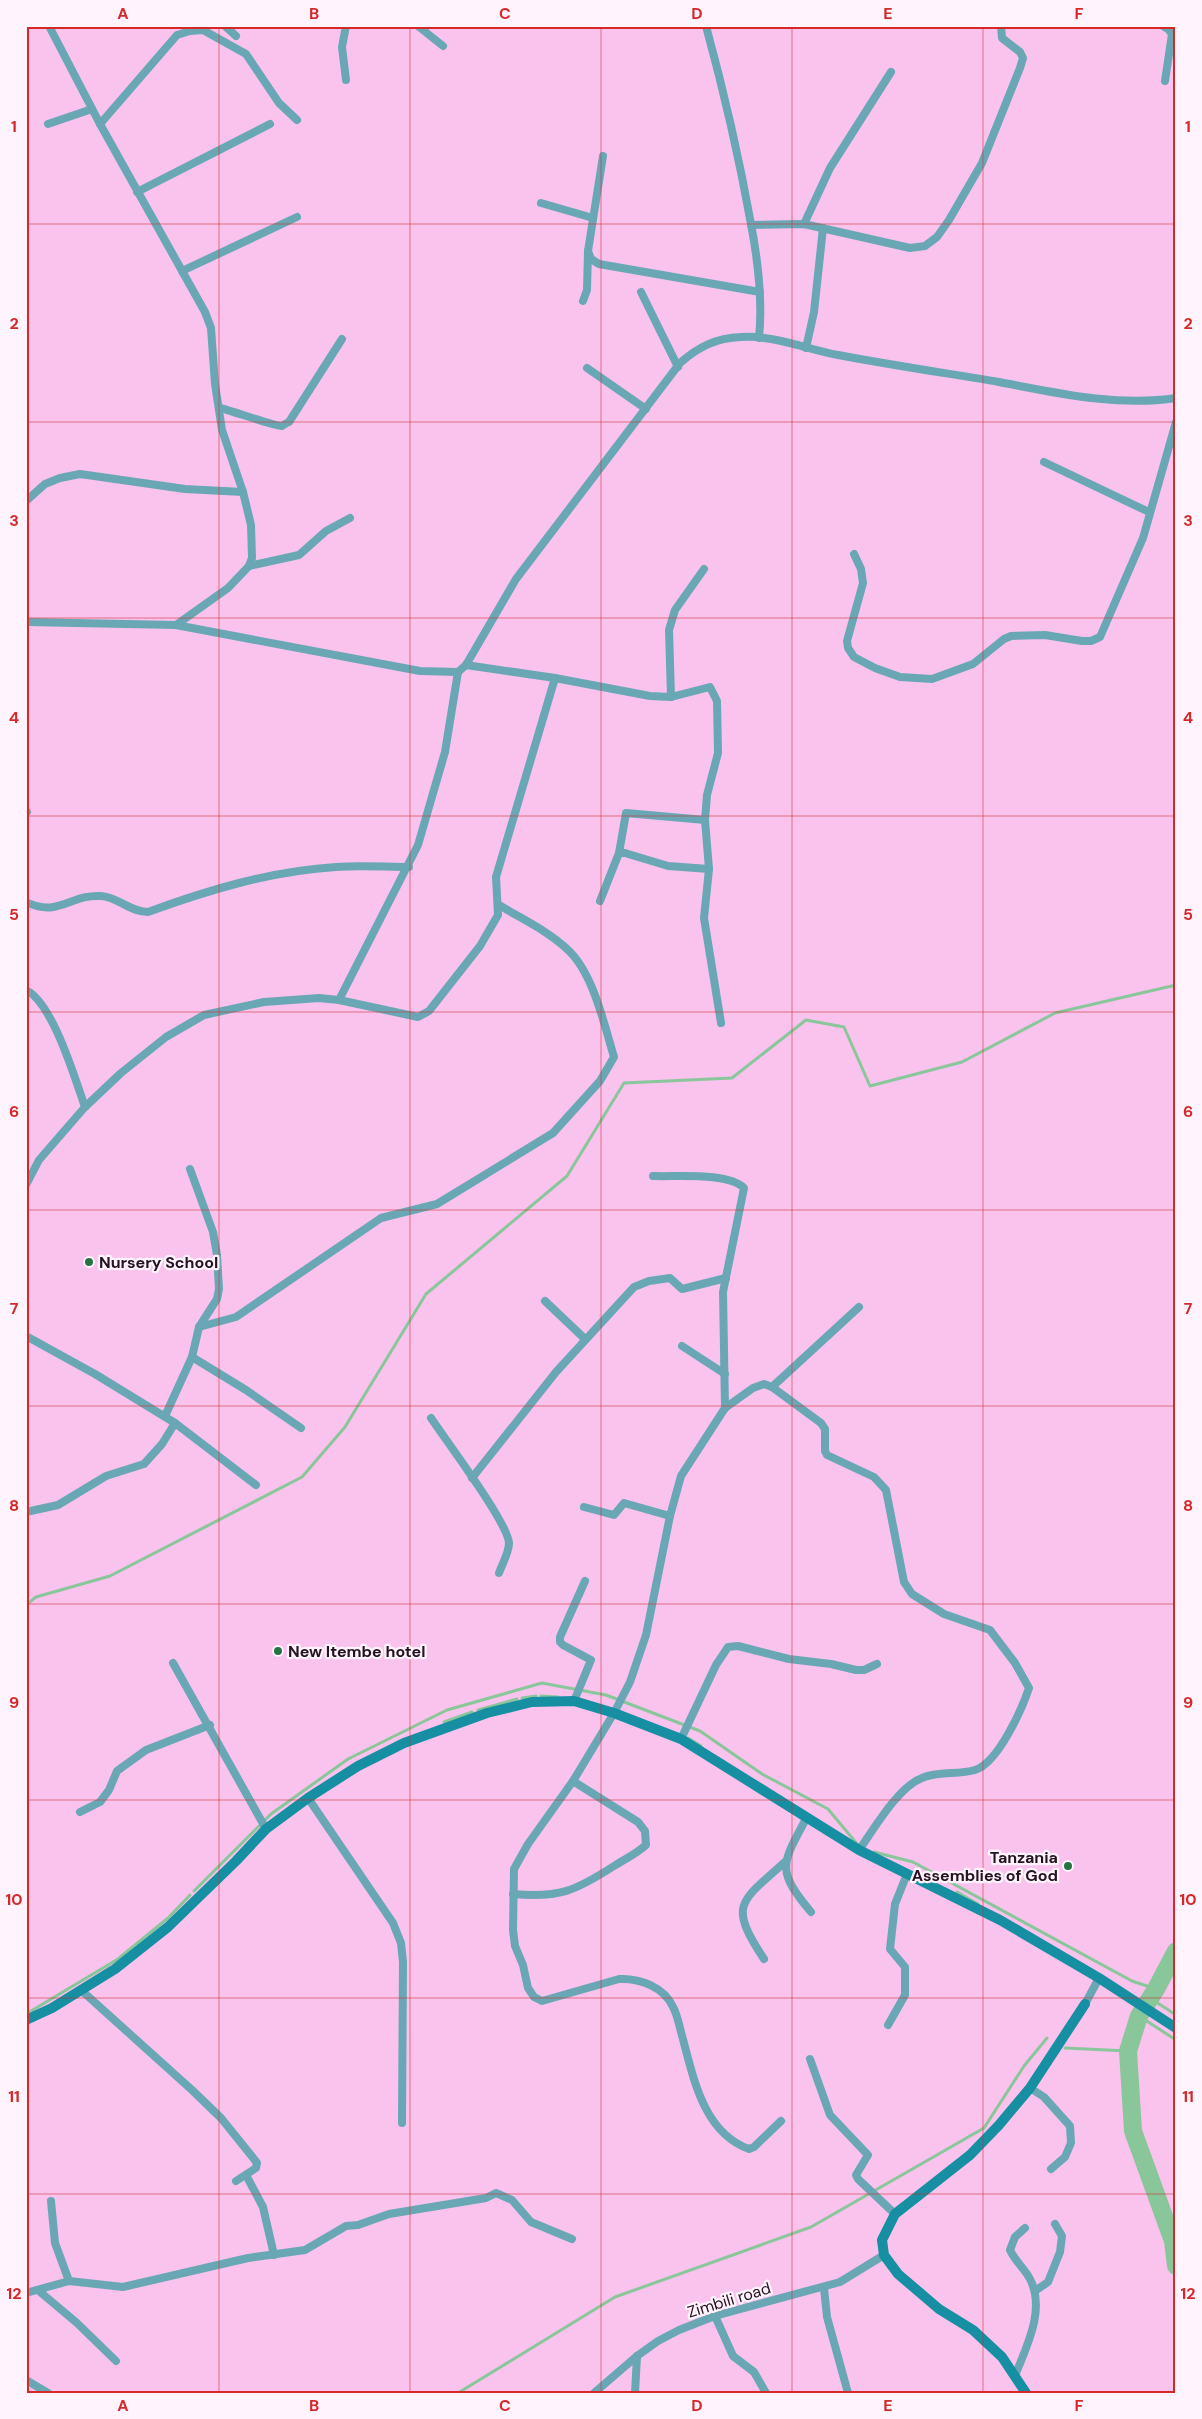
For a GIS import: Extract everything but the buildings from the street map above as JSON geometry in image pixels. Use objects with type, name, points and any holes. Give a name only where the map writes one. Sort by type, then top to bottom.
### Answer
[{"type":"main road","points":[[26,2020],[115,1969],[168,1927],[266,1829],[308,1798],[358,1766],[404,1743],[487,1712],[532,1702],[574,1702],[614,1713],[681,1739],[860,1850],[1000,1920],[1099,1978],[1176,2028]]},
{"type":"main road","points":[[1026,2393],[1002,2357],[973,2330],[939,2309],[910,2286],[884,2256],[882,2240],[895,2214],[970,2155],[999,2126],[1030,2088],[1085,2004]]},
{"type":"street","points":[[49,26],[211,328],[215,384],[225,442],[243,492],[251,525],[252,558],[250,566],[228,588],[176,625]]},
{"type":"street","points":[[225,26],[236,36]]},
{"type":"street","points":[[346,26],[342,48],[346,80]]},
{"type":"street","points":[[418,26],[443,46]]},
{"type":"street","points":[[706,26],[734,135],[756,247],[760,292],[759,338]]},
{"type":"street","points":[[751,225],[804,224],[902,247],[924,246],[937,237],[982,163],[1020,68],[1023,58],[1020,52],[1002,38],[1001,26]]},
{"type":"street","points":[[1163,26],[1172,34],[1165,81]]},
{"type":"street","points":[[100,124],[177,35],[202,30],[246,54],[279,103],[297,120]]},
{"type":"street","points":[[804,224],[835,160],[891,72]]},
{"type":"street","points":[[48,124],[92,109]]},
{"type":"street","points":[[137,192],[270,124]]},
{"type":"street","points":[[583,301],[587,290],[588,251],[603,156]]},
{"type":"street","points":[[541,203],[594,218]]},
{"type":"street","points":[[182,271],[297,217]]},
{"type":"street","points":[[806,348],[814,312],[823,228]]},
{"type":"street","points":[[588,251],[591,259],[599,264],[760,292]]},
{"type":"street","points":[[642,292],[678,367]]},
{"type":"street","points":[[339,1000],[382,914],[409,866],[418,845],[445,752],[458,672],[466,665],[516,579],[678,367],[694,351],[706,344],[729,338],[759,338],[791,342],[806,348],[1093,398],[1149,402],[1176,398]]},
{"type":"street","points":[[220,408],[257,418],[271,425],[282,426],[289,422],[342,339]]},
{"type":"street","points":[[587,368],[646,409]]},
{"type":"street","points":[[854,554],[861,569],[864,583],[847,641],[848,648],[854,657],[900,678],[932,679],[973,664],[1004,639],[1011,636],[1045,635],[1091,641],[1100,636],[1143,538],[1176,422]]},
{"type":"street","points":[[1044,462],[1149,512]]},
{"type":"street","points":[[26,501],[45,484],[60,478],[80,474],[185,489],[243,492]]},
{"type":"street","points":[[250,566],[299,554],[326,532],[350,518]]},
{"type":"street","points":[[671,697],[670,630],[675,610],[704,569]]},
{"type":"street","points":[[26,622],[176,625],[420,671],[458,672]]},
{"type":"street","points":[[466,665],[555,678],[650,696],[671,697],[710,687],[717,700],[718,754],[707,795],[705,820],[709,869],[704,918],[721,1023]]},
{"type":"street","points":[[26,1185],[39,1160],[85,1107],[121,1073],[166,1037],[204,1015],[264,1002],[299,999],[339,1000],[418,1017],[429,1011],[480,946],[498,915],[499,905],[495,885],[497,872],[555,678]]},
{"type":"street","points":[[600,901],[619,854],[626,812],[705,820]]},
{"type":"street","points":[[619,854],[625,853],[668,866],[709,869]]},
{"type":"street","points":[[26,902],[42,909],[50,909],[90,897],[101,896],[113,899],[140,912],[148,912],[210,890],[260,878],[336,867],[409,866]]},
{"type":"street","points":[[199,1327],[236,1317],[381,1218],[437,1204],[488,1174],[553,1133],[600,1081],[614,1057],[602,1016],[584,969],[568,949],[499,905]]},
{"type":"street","points":[[26,990],[41,1002],[55,1028],[85,1107]]},
{"type":"street","points":[[165,1416],[192,1357],[199,1327],[217,1299],[219,1275],[213,1232],[190,1169]]},
{"type":"street","points":[[653,1176],[723,1179],[738,1182],[744,1188],[722,1304],[725,1408]]},
{"type":"street","points":[[472,1478],[585,1339],[634,1287],[649,1281],[670,1278],[682,1290],[726,1278]]},
{"type":"street","points":[[545,1301],[585,1339]]},
{"type":"street","points":[[772,1387],[859,1307]]},
{"type":"street","points":[[26,1336],[165,1416],[256,1485]]},
{"type":"street","points":[[682,1346],[725,1374]]},
{"type":"street","points":[[192,1357],[225,1376],[301,1428]]},
{"type":"street","points":[[781,2121],[754,2147],[749,2149],[730,2139],[716,2125],[694,2084],[674,2007],[663,1993],[649,1984],[632,1978],[619,1979],[556,1999],[542,2001],[534,1997],[528,1988],[523,1965],[515,1946],[513,1894],[514,1868],[520,1857],[573,1781],[614,1713],[630,1682],[646,1635],[670,1516],[681,1476],[725,1408],[753,1388],[764,1384],[772,1387],[825,1429],[824,1451],[827,1455],[874,1477],[886,1490],[904,1582],[912,1594],[944,1614],[990,1630],[1015,1663],[1029,1688],[1021,1711],[988,1761],[977,1769],[922,1778],[910,1786],[894,1802],[860,1850]]},
{"type":"street","points":[[430,1418],[502,1525],[509,1543],[499,1573]]},
{"type":"street","points":[[26,1512],[58,1505],[106,1476],[144,1464],[157,1451],[175,1423]]},
{"type":"street","points":[[584,1507],[614,1515],[624,1503],[670,1516]]},
{"type":"street","points":[[574,1702],[591,1660],[563,1645],[560,1642],[560,1637],[584,1581]]},
{"type":"street","points":[[681,1739],[716,1665],[728,1647],[738,1646],[790,1659],[830,1664],[856,1670],[864,1670],[877,1664]]},
{"type":"street","points":[[173,1663],[210,1725],[266,1829]]},
{"type":"street","points":[[80,1812],[100,1802],[109,1790],[117,1771],[146,1750],[210,1725]]},
{"type":"street","points":[[513,1894],[541,1897],[574,1889],[596,1878],[646,1845],[645,1831],[638,1822],[573,1781]]},
{"type":"street","points":[[308,1798],[393,1923],[401,1942],[403,1962],[402,2123]]},
{"type":"street","points":[[806,1817],[786,1861],[786,1873],[791,1888],[811,1912]]},
{"type":"street","points":[[764,1959],[748,1935],[743,1919],[742,1907],[750,1892],[786,1861]]},
{"type":"street","points":[[888,2025],[904,1994],[906,1967],[890,1949],[895,1904],[907,1874]]},
{"type":"street","points":[[1085,2004],[1099,1978]]},
{"type":"street","points":[[81,1990],[158,2057],[221,2118],[257,2162],[256,2168],[236,2181]]},
{"type":"street","points":[[810,2060],[830,2115],[868,2155],[858,2170],[858,2179],[895,2214]]},
{"type":"street","points":[[1030,2088],[1044,2097],[1070,2126],[1071,2143],[1065,2157],[1051,2170]]},
{"type":"street","points":[[246,2174],[263,2207],[274,2255]]},
{"type":"street","points":[[26,2293],[69,2282],[123,2287],[248,2258],[305,2250],[346,2226],[358,2225],[389,2214],[486,2198],[496,2193],[512,2200],[531,2222],[572,2239]]},
{"type":"street","points":[[51,2201],[55,2243],[69,2282]]},
{"type":"street","points":[[1035,2291],[1048,2282],[1060,2252],[1062,2236],[1054,2224]]},
{"type":"street","points":[[1015,2376],[1034,2325],[1035,2291],[1030,2278],[1010,2250],[1015,2237],[1025,2228]]},
{"type":"street","name":"Zimbili road","points":[[594,2393],[637,2356],[672,2334],[716,2316],[824,2288],[848,2278],[884,2256]]},
{"type":"street","points":[[824,2288],[827,2317],[848,2393]]},
{"type":"street","points":[[39,2291],[77,2323],[116,2361]]},
{"type":"street","points":[[716,2316],[733,2356],[754,2372],[766,2393]]},
{"type":"street","points":[[635,2393],[637,2356]]},
{"type":"street","points":[[26,2380],[48,2393]]},
{"type":"waterway","points":[[26,1605],[36,1597],[110,1576],[302,1477],[345,1427],[426,1294],[567,1176],[624,1083],[732,1078],[806,1020],[844,1027],[870,1086],[962,1062],[1055,1013],[1176,985]]},
{"type":"waterway","points":[[194,1891],[271,1814],[348,1759],[447,1710],[542,1683],[606,1695],[700,1731],[762,1774],[828,1809],[858,1845]]},
{"type":"waterway","points":[[522,1698],[536,1696]]},
{"type":"waterway","points":[[541,1696],[558,1697]]},
{"type":"waterway","points":[[478,1710],[517,1699]]},
{"type":"waterway","points":[[444,1722],[472,1712]]},
{"type":"waterway","points":[[688,1738],[701,1746]]},
{"type":"waterway","points":[[874,1852],[913,1862],[1132,1981],[1156,1989]]},
{"type":"waterway","points":[[957,1892],[978,1904]]},
{"type":"waterway","points":[[26,2014],[118,1959],[168,1918],[190,1895]]},
{"type":"waterway","points":[[1176,1951],[1139,2016],[1128,2051],[1133,2131],[1173,2241],[1176,2266]]},
{"type":"waterway","points":[[1150,1998],[1176,2015]]},
{"type":"waterway","points":[[1139,2016],[1176,2040]]},
{"type":"waterway","points":[[458,2393],[615,2297],[811,2227],[984,2128],[1024,2066],[1047,2038]]},
{"type":"waterway","points":[[1065,2048],[1128,2051]]},
{"type":"place","name":"Nursery School","points":[[89,1262]]},
{"type":"place","name":"New Itembe hotel","points":[[278,1651]]},
{"type":"place","name":"Tanzania Assemblies of God","points":[[1068,1866]]}]
